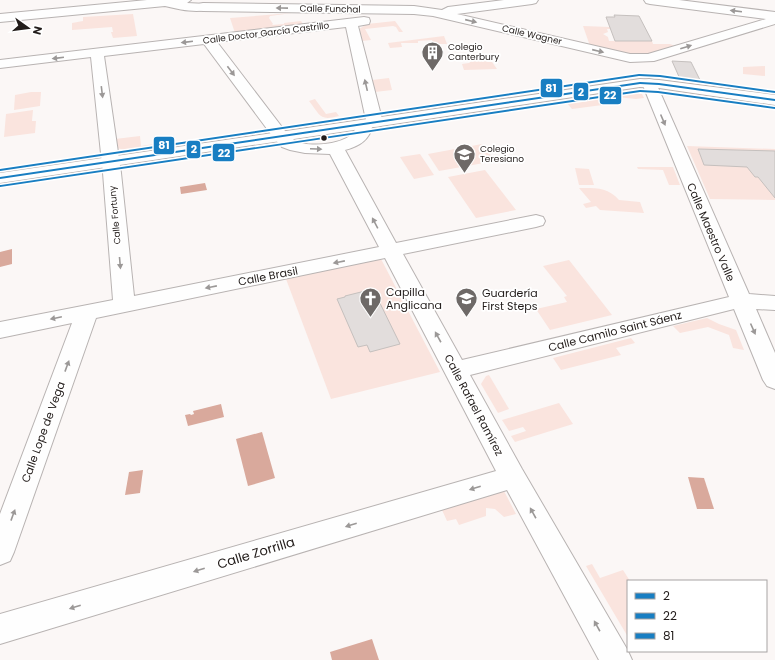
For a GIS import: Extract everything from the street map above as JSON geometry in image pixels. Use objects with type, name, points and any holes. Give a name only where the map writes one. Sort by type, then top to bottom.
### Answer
[{"type":"street","points":[[0,18],[185,0]]},
{"type":"street","points":[[191,0],[193,5],[203,7]]},
{"type":"street","name":"Calle Doctor García Castrillo","points":[[0,64],[351,22],[436,7],[532,0]]},
{"type":"street","points":[[650,0],[775,16]]},
{"type":"street","name":"Calle Funchal","points":[[166,2],[185,7],[414,10],[436,7]]},
{"type":"street","name":"Calle Wagner","points":[[436,7],[630,58],[649,58],[775,20]]},
{"type":"street","points":[[208,40],[280,136],[289,143],[302,148],[335,148],[351,142],[362,134],[370,123],[351,22]]},
{"type":"street","name":"Calle Fortuny","points":[[97,53],[110,162],[124,305]]},
{"type":"street","points":[[630,58],[649,84]]},
{"type":"street","points":[[649,58],[649,84]]},
{"type":"street","points":[[0,178],[280,136],[649,84],[775,100]]},
{"type":"street","name":"Calle Maestro Valle","points":[[649,84],[740,301],[775,380]]},
{"type":"street","name":"Calle Rafael Ramírez","points":[[335,148],[513,477],[616,660]]},
{"type":"street","name":"Calle Brasil","points":[[0,330],[536,221]]},
{"type":"street","name":"Calle Camilo Saint Sáenz","points":[[456,370],[740,301],[775,303]]},
{"type":"street","name":"Calle Lope de Vega","points":[[0,552],[87,312]]},
{"type":"street","name":"Calle Zorrilla","points":[[0,629],[513,477]]},
{"type":"shaded area","points":[[292,13],[270,16],[269,18],[273,24],[272,25],[301,21],[303,24],[235,33],[230,18]]},
{"type":"shaded area","points":[[133,14],[137,36],[113,38],[111,32],[113,32],[112,27],[72,30],[72,23],[83,21],[83,17]]},
{"type":"shaded area","points":[[395,21],[403,32],[399,32],[396,27],[393,26],[365,29],[371,40],[362,41],[359,29],[367,24]]},
{"type":"shaded area","points":[[583,26],[610,27],[611,29],[607,29],[608,32],[603,34],[608,37],[609,41],[652,41],[653,44],[670,44],[675,46],[650,53],[621,53],[590,46]]},
{"type":"shaded area","points":[[444,36],[447,44],[433,44],[432,40],[418,41],[418,43],[401,43],[402,47],[390,48],[388,43]]},
{"type":"shaded area","points":[[473,60],[492,62],[497,69],[464,70],[462,64],[469,63]]},
{"type":"shaded area","points":[[765,66],[765,76],[743,74],[743,67]]},
{"type":"shaded area","points":[[389,78],[392,90],[375,92],[372,80]]},
{"type":"shaded area","points":[[41,92],[40,106],[14,110],[15,95]]},
{"type":"shaded area","points":[[635,92],[642,94],[644,98],[636,99],[617,97],[615,98],[616,100],[608,100],[610,104],[572,109],[566,102]]},
{"type":"shaded area","points":[[315,99],[326,114],[336,112],[339,116],[328,118],[318,114],[309,101]]},
{"type":"shaded area","points":[[33,110],[32,121],[36,121],[35,133],[4,137],[6,114]]},
{"type":"shaded area","points":[[140,136],[141,146],[167,142],[168,146],[131,151],[116,148],[115,139]]},
{"type":"shaded area","points":[[482,144],[495,161],[439,171],[428,154]]},
{"type":"shaded area","points":[[687,146],[775,149],[775,200],[710,199]]},
{"type":"shaded area","points":[[420,154],[434,175],[414,179],[400,157]]},
{"type":"shaded area","points":[[637,167],[673,167],[680,185],[669,185],[663,170],[638,169]]},
{"type":"shaded area","points":[[575,168],[589,169],[594,185],[579,185]]},
{"type":"shaded area","points":[[485,170],[516,210],[476,218],[448,177]]},
{"type":"shaded area","points":[[205,183],[207,190],[181,194],[180,187]]},
{"type":"shaded area","points":[[579,188],[606,190],[619,200],[640,202],[644,213],[600,210],[596,206],[586,208],[583,204],[591,202]]},
{"type":"shaded area","points":[[12,249],[12,264],[0,267],[0,252]]},
{"type":"shaded area","points":[[381,259],[440,372],[331,399],[286,279]]},
{"type":"shaded area","points":[[569,260],[612,315],[550,330],[536,309],[567,302],[564,297],[567,296],[543,266]]},
{"type":"shaded area","points":[[707,318],[736,330],[744,350],[733,348],[729,335],[708,327],[680,333],[673,326]]},
{"type":"shaded area","points":[[631,338],[635,343],[616,348],[621,355],[561,370],[553,358]]},
{"type":"shaded area","points":[[489,375],[509,409],[498,413],[481,384],[486,376]]},
{"type":"shaded area","points":[[559,403],[573,424],[515,442],[511,436],[526,431],[523,427],[509,431],[502,420]]},
{"type":"shaded area","points":[[221,404],[224,417],[188,426],[185,415],[191,415],[194,414],[193,411]]},
{"type":"shaded area","points":[[262,432],[275,478],[248,486],[236,439]]},
{"type":"shaded area","points":[[143,470],[140,493],[125,495],[129,472]]},
{"type":"shaded area","points":[[688,477],[704,478],[714,509],[697,509]]},
{"type":"shaded area","points":[[504,491],[516,514],[504,517],[495,509],[486,508],[486,516],[459,525],[456,519],[447,521],[442,510]]},
{"type":"shaded area","points":[[592,564],[600,578],[623,570],[629,580],[627,580],[627,635],[586,566]]},
{"type":"shaded area","points":[[372,639],[379,660],[332,660],[330,652]]},
{"type":"building","points":[[614,15],[639,16],[652,41],[615,41],[606,17],[615,17]]},
{"type":"building","points":[[672,61],[691,62],[700,80],[680,79]]},
{"type":"building","points":[[698,149],[775,151],[775,198],[758,177],[755,177],[747,167],[704,165]]},
{"type":"building","name":"Capilla Anglicana","points":[[373,289],[400,344],[370,352],[367,345],[358,347],[337,299]]},
{"type":"transit line","name":"81","points":[[0,170],[639,75],[660,76],[775,92]]},
{"type":"transit line","name":"2","points":[[0,178],[640,83],[659,84],[775,100]]},
{"type":"transit line","name":"22","points":[[1,186],[640,91],[658,92],[774,108]]},
{"type":"place","name":"Colegio Canterbury","points":[[433,72]]},
{"type":"place","name":"Colegio Teresiano","points":[[464,174]]},
{"type":"place","name":"Capilla Anglicana","points":[[371,318]]},
{"type":"place","name":"Guardería First Steps","points":[[467,318]]}]
